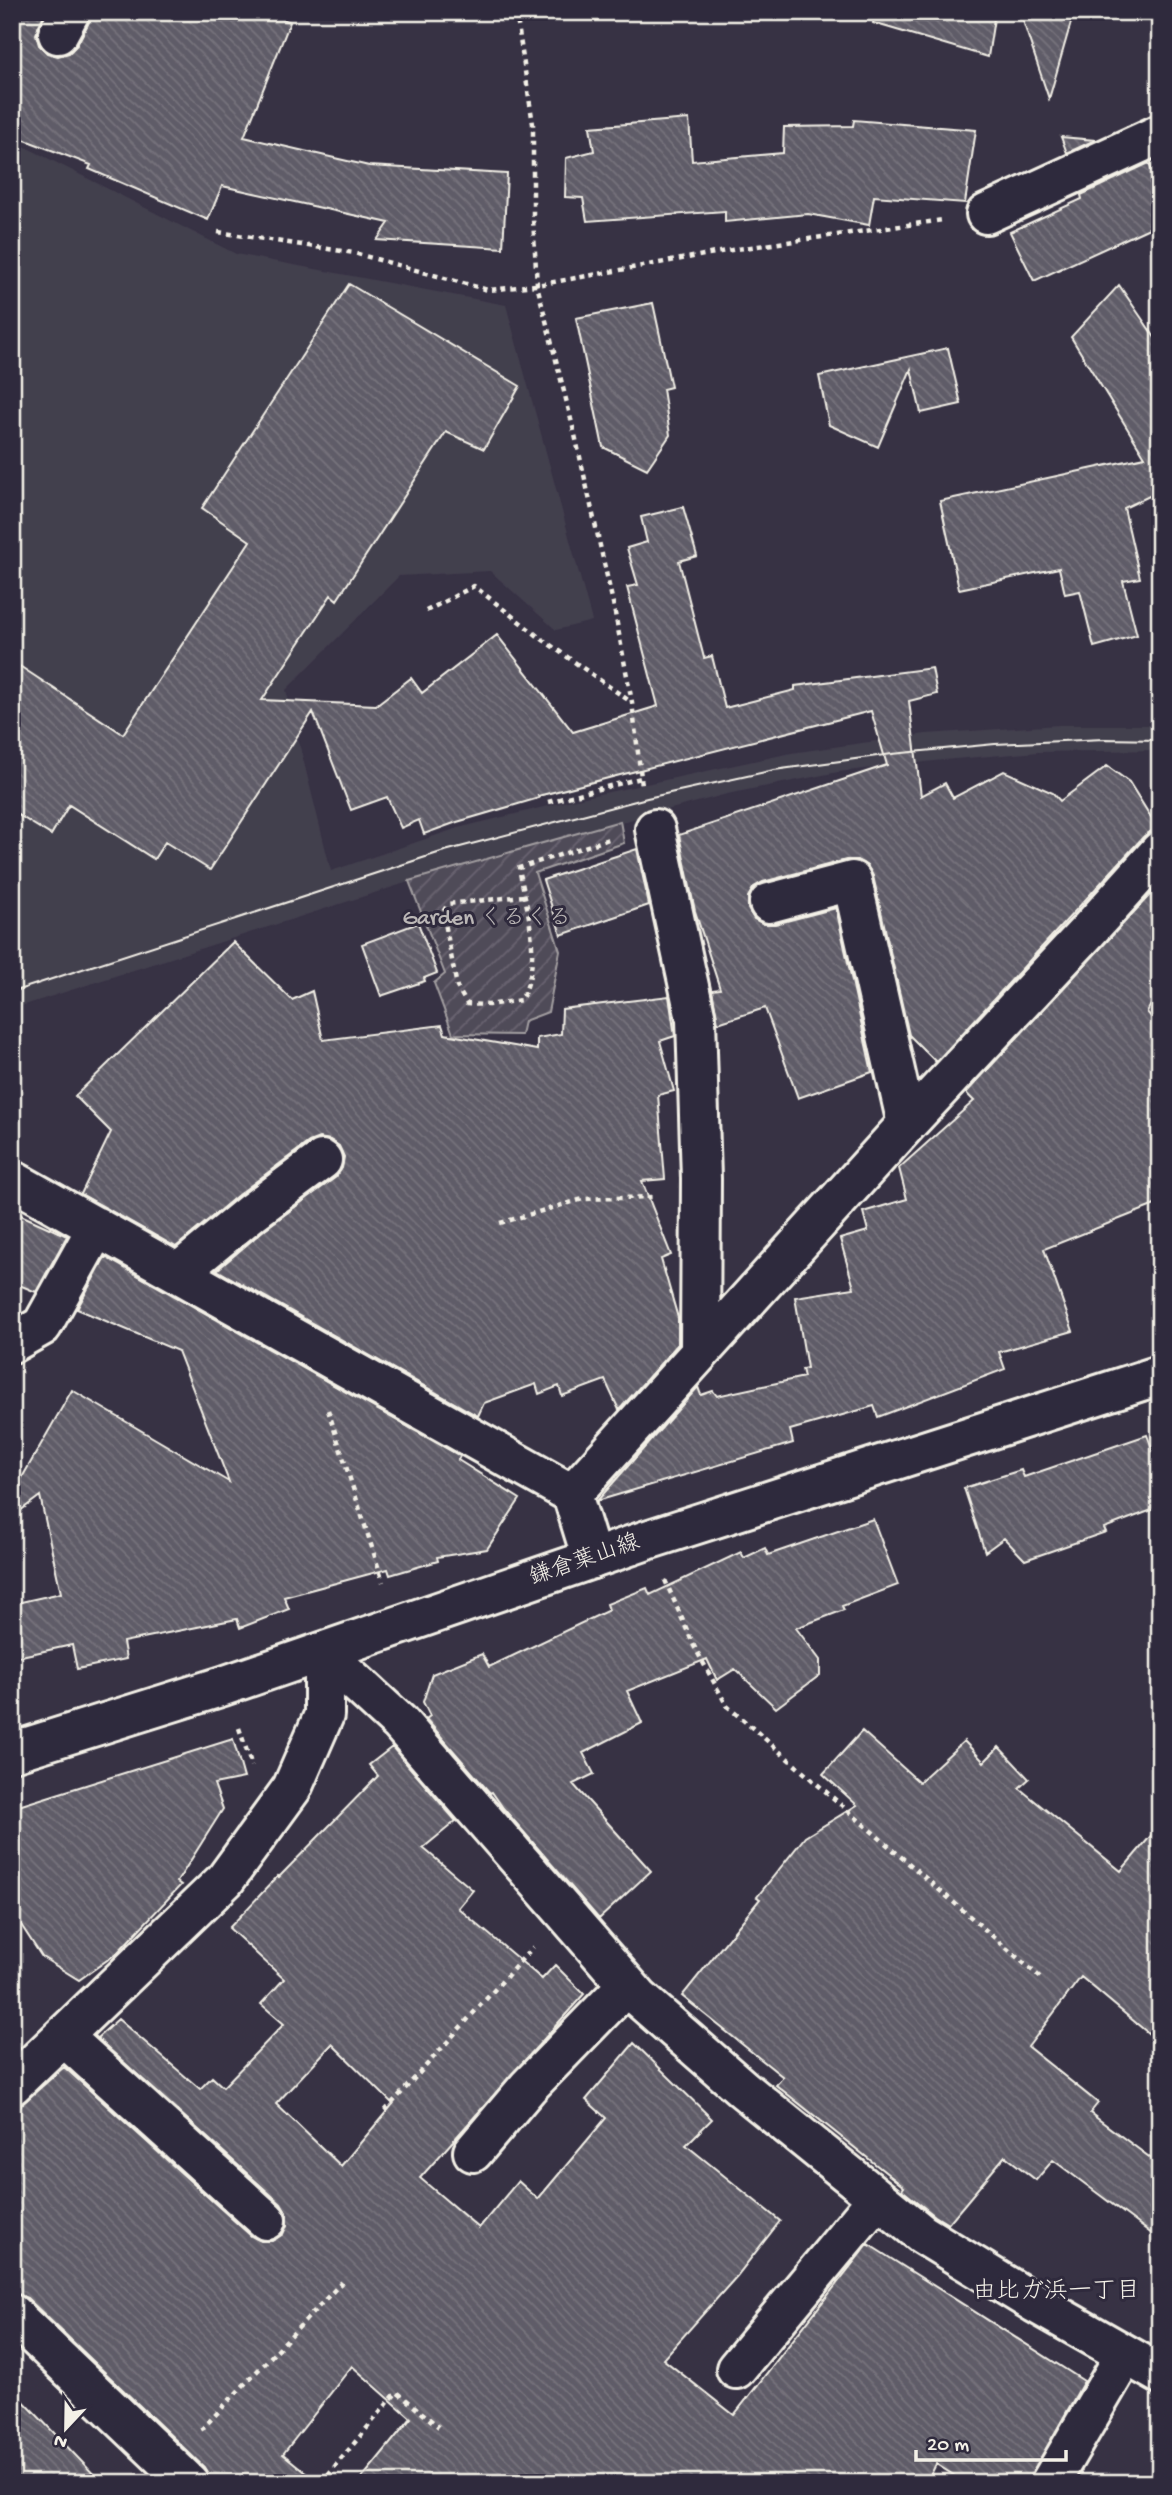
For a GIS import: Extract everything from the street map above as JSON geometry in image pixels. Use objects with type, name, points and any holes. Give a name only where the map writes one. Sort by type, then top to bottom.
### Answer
[{"type":"street","points":[[986,214],[1160,134]]},
{"type":"street","points":[[639,832],[696,1019],[701,1195],[700,1352]]},
{"type":"street","points":[[572,1494],[907,1124],[1160,851]]},
{"type":"street","points":[[769,903],[852,881],[907,1124]]},
{"type":"street","points":[[178,1273],[252,1212],[322,1160]]},
{"type":"street","points":[[12,1180],[572,1494],[592,1559]]},
{"type":"street","points":[[12,1343],[42,1326],[97,1227]]},
{"type":"street","name":"鎌倉葉山線","points":[[12,1752],[324,1653],[647,1540],[1158,1380]]},
{"type":"street","points":[[12,2085],[225,1880],[272,1816],[292,1788],[324,1716],[324,1653]]},
{"type":"street","points":[[324,1653],[400,1723],[639,1998],[743,2089],[922,2234],[1160,2374]]},
{"type":"street","points":[[473,2152],[528,2087],[627,1985]]},
{"type":"street","points":[[64,2037],[266,2220]]},
{"type":"street","points":[[736,2369],[877,2199]]},
{"type":"street","points":[[12,2314],[179,2473]]},
{"type":"street","points":[[1050,2483],[1125,2355]]},
{"type":"path","points":[[516,12],[533,124],[533,219],[537,285],[578,448],[632,702],[641,778],[639,832],[519,867],[524,896],[533,950],[529,985],[521,1000],[488,1005],[467,1004],[457,988],[443,912],[448,904],[524,896]]},
{"type":"path","points":[[218,232],[354,253],[488,290],[537,285],[737,249],[986,214]]},
{"type":"path","points":[[426,611],[474,586],[539,637],[632,702]]},
{"type":"path","points":[[548,802],[641,778]]},
{"type":"path","points":[[500,1223],[583,1199],[701,1195]]},
{"type":"path","points":[[307,1346],[384,1586]]},
{"type":"path","points":[[647,1540],[694,1646],[727,1706],[1041,1978]]},
{"type":"path","points":[[223,1686],[272,1816]]},
{"type":"path","points":[[386,2111],[564,1912]]},
{"type":"path","points":[[179,2473],[342,2282]]},
{"type":"path","points":[[321,2483],[397,2392],[439,2427]]},
{"type":"shaded area","points":[[12,140],[236,254],[506,305],[592,621],[556,630],[490,571],[399,576],[286,690],[331,871],[458,828],[576,799],[791,753],[926,734],[1059,725],[1160,725],[1160,750],[1039,752],[943,760],[838,772],[727,794],[468,863],[12,1009]]},
{"type":"green space","name":"Garden くるくる","points":[[620,821],[624,843],[535,873],[560,951],[548,1012],[524,1021],[521,1035],[453,1034],[434,983],[445,974],[409,881]]},
{"type":"building","points":[[12,12],[45,12],[36,34],[39,45],[47,53],[58,56],[69,53],[77,45],[92,12],[266,12],[290,22],[244,137],[369,166],[507,174],[503,248],[377,240],[389,223],[222,186],[208,220],[89,169],[91,165],[12,135]]},
{"type":"building","points":[[875,12],[995,12],[988,57],[873,23]]},
{"type":"building","points":[[1020,12],[1074,12],[1049,99]]},
{"type":"building","points":[[689,119],[692,161],[783,153],[784,127],[853,126],[854,120],[976,130],[965,203],[874,196],[869,225],[808,214],[725,222],[725,211],[587,221],[583,198],[565,197],[566,158],[594,151],[590,127]]},
{"type":"building","points":[[1061,137],[1095,140],[1067,153]]},
{"type":"building","points":[[1149,163],[1160,195],[1160,223],[1034,281],[1010,232],[1082,199],[1081,195]]},
{"type":"building","points":[[349,284],[520,386],[484,449],[446,432],[337,600],[331,595],[262,700],[376,705],[411,678],[422,693],[497,635],[573,732],[658,706],[627,587],[638,585],[627,548],[647,542],[641,517],[683,507],[697,556],[679,561],[704,658],[712,656],[725,708],[795,690],[795,686],[932,668],[937,694],[909,701],[921,796],[945,783],[953,798],[1004,771],[1053,793],[1060,801],[1107,766],[1129,782],[1159,830],[1153,830],[1144,836],[936,1062],[909,1035],[873,876],[867,866],[857,860],[846,860],[763,882],[754,887],[748,897],[748,909],[754,919],[764,924],[775,924],[836,908],[872,1072],[798,1098],[765,1008],[718,1023],[712,990],[720,989],[695,911],[679,835],[887,765],[871,711],[538,796],[539,798],[424,834],[419,820],[401,828],[387,797],[351,810],[313,712],[210,870],[165,842],[154,859],[69,805],[51,835],[12,811],[12,661],[123,734],[250,541],[202,508]]},
{"type":"building","points":[[1119,285],[1160,345],[1160,491],[1124,508],[1140,578],[1123,581],[1137,635],[1094,647],[1080,591],[1065,594],[1059,568],[959,589],[940,501],[1145,457],[1071,337]]},
{"type":"building","points":[[653,303],[671,387],[663,389],[670,435],[647,469],[603,447],[576,318]]},
{"type":"building","points":[[948,348],[961,404],[921,413],[911,369],[878,447],[829,425],[819,376]]},
{"type":"building","points":[[637,849],[649,905],[561,935],[543,880]]},
{"type":"building","points":[[1160,884],[1160,987],[1147,1012],[1160,1027],[1160,1203],[1044,1249],[1073,1331],[999,1352],[1005,1369],[878,1417],[874,1406],[790,1430],[793,1443],[597,1501],[698,1387],[701,1395],[713,1391],[717,1396],[804,1377],[802,1369],[807,1368],[795,1297],[854,1288],[840,1239],[868,1231],[863,1212],[907,1199],[899,1168],[974,1101],[966,1093]]},
{"type":"building","points":[[418,923],[437,973],[424,978],[425,981],[381,996],[362,944]]},
{"type":"building","points":[[233,942],[292,1000],[312,991],[323,1040],[442,1025],[445,1034],[537,1050],[537,1038],[561,1034],[562,1009],[669,996],[675,1036],[660,1041],[674,1091],[658,1095],[665,1179],[642,1181],[671,1255],[661,1259],[678,1318],[678,1344],[619,1410],[605,1380],[562,1396],[559,1386],[539,1394],[536,1384],[484,1403],[478,1416],[217,1270],[265,1229],[336,1177],[342,1168],[344,1157],[339,1146],[330,1140],[319,1138],[309,1142],[238,1195],[176,1247],[81,1194],[111,1132],[75,1096]]},
{"type":"building","points":[[12,1211],[67,1236],[36,1292],[12,1282]]},
{"type":"building","points":[[105,1257],[460,1456],[458,1460],[520,1499],[487,1549],[437,1557],[438,1561],[390,1575],[388,1569],[284,1597],[289,1609],[240,1628],[237,1619],[123,1642],[126,1659],[77,1669],[72,1645],[12,1658],[12,1604],[61,1593],[40,1496],[12,1517],[12,1495],[72,1390],[229,1482],[178,1351],[77,1309]]},
{"type":"building","points":[[1147,1435],[1160,1468],[1160,1507],[1104,1528],[1106,1532],[1025,1560],[1004,1538],[985,1552],[964,1488],[1021,1470],[1024,1477]]},
{"type":"building","points":[[873,1519],[898,1585],[842,1606],[844,1610],[796,1628],[820,1660],[820,1675],[776,1708],[735,1669],[717,1680],[707,1659],[627,1691],[642,1723],[583,1753],[594,1774],[573,1784],[651,1871],[599,1919],[492,1792],[490,1793],[426,1719],[430,1716],[423,1702],[432,1674],[482,1654],[489,1667],[609,1610],[607,1604],[647,1588],[650,1595],[741,1552],[744,1558],[765,1548],[768,1555]]},
{"type":"building","points":[[862,1731],[919,1782],[964,1741],[984,1762],[999,1747],[1029,1779],[1019,1788],[1121,1871],[1160,1825],[1160,2043],[1081,1977],[1028,2047],[1098,2103],[1090,2113],[1160,2165],[1160,2240],[1053,2160],[1036,2180],[1005,2156],[948,2224],[902,2190],[904,2187],[776,2085],[783,2077],[682,1996],[760,1899],[757,1897],[805,1837],[857,1805],[823,1774]]},
{"type":"building","points":[[233,1739],[244,1778],[214,1784],[223,1809],[177,1882],[181,1885],[117,1953],[79,1980],[42,1957],[12,1911],[12,1808]]},
{"type":"building","points":[[392,1747],[456,1821],[423,1848],[473,1890],[458,1908],[542,1979],[555,1965],[584,1994],[420,2178],[479,2228],[518,2181],[538,2199],[606,2118],[586,2100],[634,2043],[712,2119],[686,2145],[780,2221],[737,2276],[663,2359],[734,2415],[868,2244],[1084,2381],[1027,2483],[966,2483],[936,2464],[927,2483],[358,2483],[411,2418],[352,2366],[283,2454],[319,2483],[213,2483],[204,2467],[27,2298],[12,2293],[12,2113],[64,2067],[251,2236],[261,2241],[272,2241],[283,2234],[287,2225],[287,2214],[281,2204],[97,2038],[118,2019],[200,2089],[212,2077],[223,2087],[284,2024],[261,2004],[284,1979],[229,1928],[378,1776],[369,1765]],"holes":[[[332,2044],[393,2104],[341,2166],[276,2104]]]},
{"type":"building","points":[[12,2389],[102,2483],[12,2483]]},
{"type":"tram line","points":[[12,992],[441,852],[647,798],[774,770],[892,754],[995,744],[1104,739],[1160,740]]},
{"type":"district","name":"由比ガ浜一丁目","points":[[1056,2292]]}]
